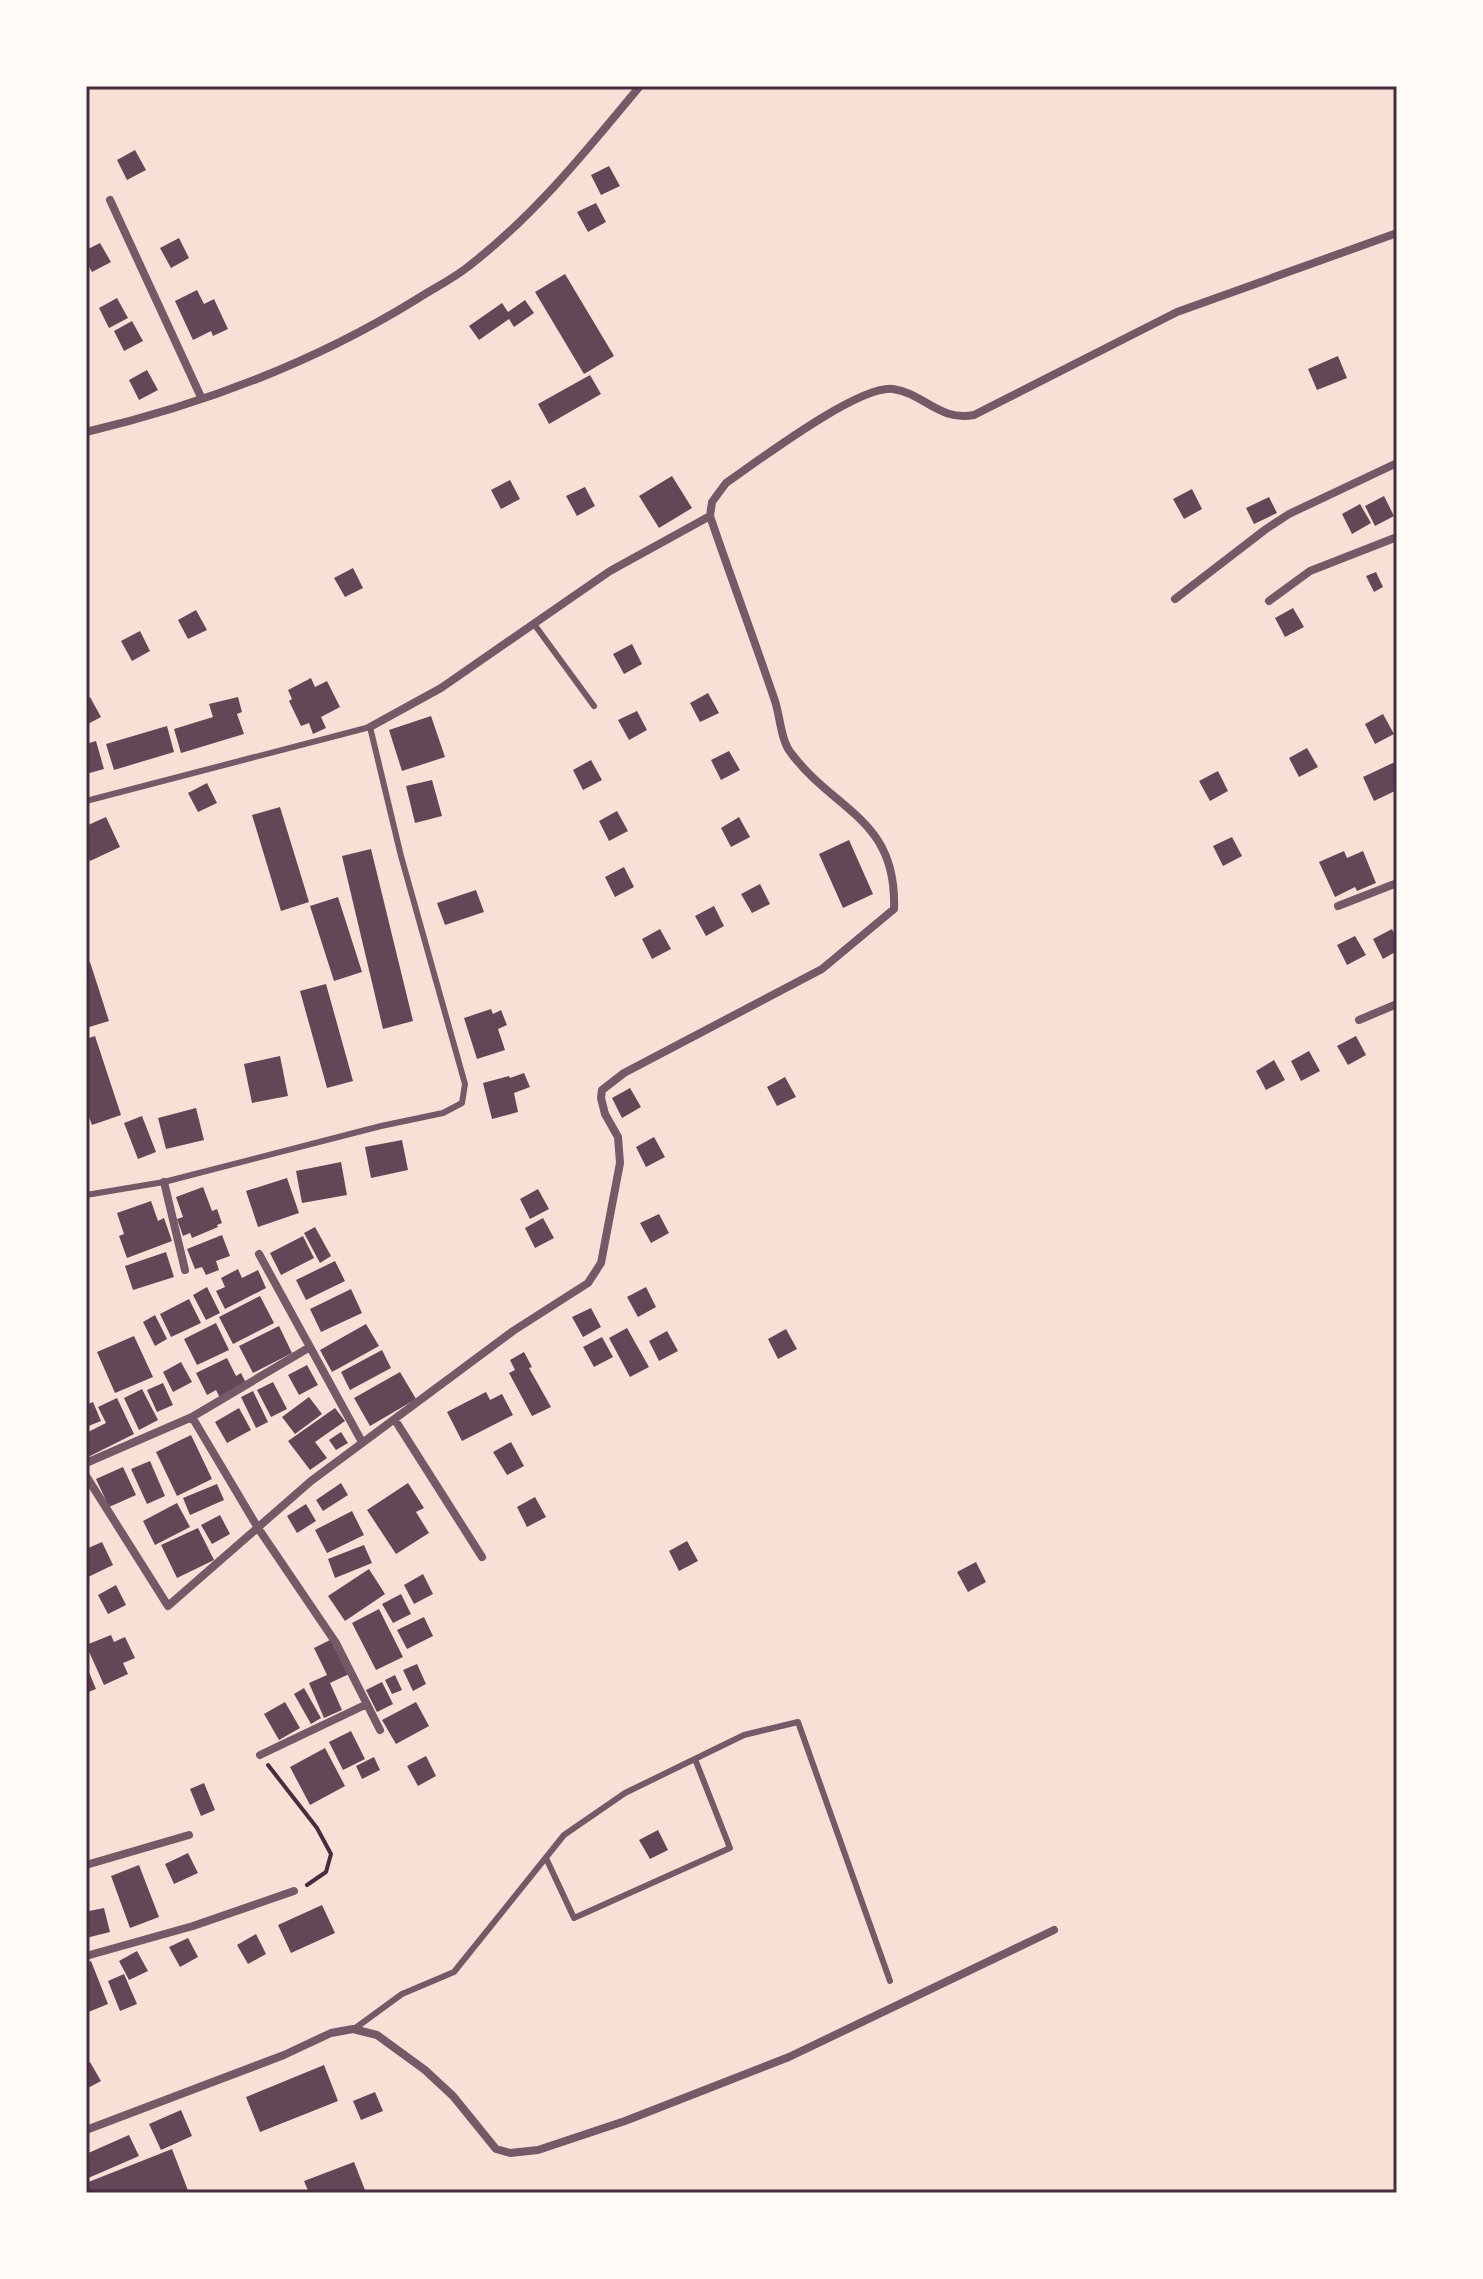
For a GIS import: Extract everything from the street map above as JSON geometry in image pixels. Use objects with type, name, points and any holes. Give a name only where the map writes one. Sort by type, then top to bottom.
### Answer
[{"type":"street","points":[[86,432],[251,381],[368,329],[468,267],[561,182],[640,86]]},
{"type":"street","points":[[110,200],[201,397]]},
{"type":"street","points":[[86,1476],[168,1606],[311,1481],[513,1331],[588,1283],[601,1263],[621,1151],[618,1137],[605,1114],[602,1090],[624,1073],[822,969],[894,909],[895,885],[878,837],[850,808],[822,787],[789,751],[761,659],[710,516],[712,502],[726,483],[844,405],[870,393],[889,389],[902,391],[949,415],[974,415],[1177,312],[1397,233]]},
{"type":"street","points":[[1175,599],[1289,514],[1397,463]]},
{"type":"street","points":[[370,727],[414,705],[610,571],[710,516]]},
{"type":"street","points":[[1269,601],[1310,571],[1397,537]]},
{"type":"street","points":[[1338,906],[1397,883]]},
{"type":"street","points":[[1359,1020],[1397,1004]]},
{"type":"street","points":[[164,1182],[185,1270]]},
{"type":"street","points":[[259,1254],[362,1442]]},
{"type":"street","points":[[86,1463],[192,1417],[310,1347]]},
{"type":"street","points":[[192,1417],[258,1528],[336,1643],[380,1730]]},
{"type":"street","points":[[395,1420],[482,1557]]},
{"type":"street","points":[[260,1755],[367,1704]]},
{"type":"street","points":[[86,1865],[189,1835]]},
{"type":"street","points":[[86,1956],[193,1926],[294,1891]]},
{"type":"street","points":[[86,2130],[284,2055],[331,2033],[353,2029],[377,2035],[425,2070],[453,2096],[496,2149],[510,2153],[538,2150],[625,2121],[789,2057],[1054,1930]]},
{"type":"lane","points":[[534,624],[594,706]]},
{"type":"lane","points":[[86,801],[370,727],[401,856],[465,1084],[462,1103],[443,1113],[164,1182],[86,1195]]},
{"type":"lane","points":[[353,2029],[402,1994],[454,1972],[564,1835],[625,1793],[744,1735],[798,1722],[890,1981]]},
{"type":"lane","points":[[546,1858],[574,1918],[730,1848],[695,1759]]},
{"type":"path","points":[[260,1755],[317,1828],[331,1854],[326,1872],[314,1882],[294,1891]]},
{"type":"building","points":[[135,150],[146,170],[127,180],[117,160]]},
{"type":"building","points":[[609,166],[620,186],[601,195],[591,175]]},
{"type":"building","points":[[596,203],[606,222],[588,232],[577,212]]},
{"type":"building","points":[[179,238],[189,258],[171,268],[160,248]]},
{"type":"building","points":[[100,243],[111,262],[92,272],[86,261],[86,250]]},
{"type":"building","points":[[565,274],[614,356],[584,374],[535,292]]},
{"type":"building","points":[[197,290],[204,304],[214,299],[228,329],[213,336],[211,331],[193,340],[175,301]]},
{"type":"building","points":[[117,298],[128,318],[109,328],[99,308]]},
{"type":"building","points":[[525,300],[534,313],[514,327],[509,319],[479,340],[469,326],[502,303],[508,312]]},
{"type":"building","points":[[132,321],[143,341],[124,351],[114,331]]},
{"type":"building","points":[[1338,356],[1347,378],[1317,390],[1308,369]]},
{"type":"building","points":[[147,370],[158,390],[139,400],[129,380]]},
{"type":"building","points":[[590,375],[601,394],[549,424],[538,404]]},
{"type":"building","points":[[672,476],[692,508],[659,528],[639,496]]},
{"type":"building","points":[[510,480],[520,499],[501,509],[491,490]]},
{"type":"building","points":[[585,487],[595,506],[577,516],[566,496]]},
{"type":"building","points":[[1192,489],[1202,509],[1184,519],[1173,499]]},
{"type":"building","points":[[1384,496],[1394,516],[1375,526],[1365,506]]},
{"type":"building","points":[[1269,497],[1277,513],[1254,524],[1246,508]]},
{"type":"building","points":[[1360,504],[1371,523],[1352,534],[1342,514]]},
{"type":"building","points":[[353,568],[363,588],[345,597],[334,578]]},
{"type":"building","points":[[1376,572],[1383,587],[1374,592],[1366,576]]},
{"type":"building","points":[[1293,608],[1304,627],[1285,637],[1275,618]]},
{"type":"building","points":[[196,610],[207,630],[188,639],[178,620]]},
{"type":"building","points":[[140,631],[150,651],[132,661],[121,641]]},
{"type":"building","points":[[632,644],[642,664],[624,674],[613,654]]},
{"type":"building","points":[[311,678],[315,687],[327,681],[340,707],[321,717],[326,728],[313,734],[309,723],[301,726],[289,701],[292,699],[288,690]]},
{"type":"building","points":[[708,693],[719,713],[700,722],[690,703]]},
{"type":"building","points":[[90,697],[101,717],[86,725],[86,699]]},
{"type":"building","points":[[238,697],[242,712],[237,714],[244,734],[181,753],[174,729],[213,717],[209,704]]},
{"type":"building","points":[[637,711],[647,730],[629,740],[618,720]]},
{"type":"building","points":[[1383,714],[1394,734],[1375,744],[1365,724]]},
{"type":"building","points":[[431,716],[445,757],[402,771],[389,730]]},
{"type":"building","points":[[167,726],[174,752],[114,770],[106,744]]},
{"type":"building","points":[[96,741],[104,769],[86,774],[86,744]]},
{"type":"building","points":[[1307,748],[1318,767],[1299,777],[1289,758]]},
{"type":"building","points":[[729,751],[740,770],[721,780],[711,760]]},
{"type":"building","points":[[591,760],[602,780],[583,790],[573,770]]},
{"type":"building","points":[[1397,761],[1397,790],[1374,801],[1363,777]]},
{"type":"building","points":[[1218,771],[1228,791],[1210,801],[1199,781]]},
{"type":"building","points":[[432,780],[442,816],[415,823],[406,786]]},
{"type":"building","points":[[207,783],[217,803],[198,812],[188,793]]},
{"type":"building","points":[[280,807],[309,902],[281,911],[252,815]]},
{"type":"building","points":[[617,811],[628,831],[609,841],[599,821]]},
{"type":"building","points":[[106,817],[120,847],[90,861],[86,852],[86,826]]},
{"type":"building","points":[[739,817],[750,837],[731,847],[721,828]]},
{"type":"building","points":[[1232,837],[1242,856],[1223,866],[1213,846]]},
{"type":"building","points":[[849,840],[873,894],[843,908],[819,854]]},
{"type":"building","points":[[371,849],[413,1021],[383,1029],[342,856]]},
{"type":"building","points":[[1344,851],[1347,858],[1363,851],[1376,883],[1357,891],[1355,887],[1335,897],[1319,862]]},
{"type":"building","points":[[624,867],[634,887],[615,897],[605,877]]},
{"type":"building","points":[[760,884],[770,904],[752,913],[741,894]]},
{"type":"building","points":[[476,890],[484,912],[445,925],[437,903]]},
{"type":"building","points":[[338,897],[362,972],[334,981],[310,906]]},
{"type":"building","points":[[714,906],[724,926],[706,936],[695,916]]},
{"type":"building","points":[[660,929],[671,949],[652,959],[642,939]]},
{"type":"building","points":[[1392,929],[1397,939],[1397,951],[1383,959],[1373,939]]},
{"type":"building","points":[[1355,936],[1366,955],[1347,965],[1337,945]]},
{"type":"building","points":[[90,962],[109,1021],[86,1028],[86,963]]},
{"type":"building","points":[[326,984],[353,1081],[327,1088],[300,991]]},
{"type":"building","points":[[491,1009],[493,1014],[501,1010],[507,1025],[498,1029],[505,1050],[477,1059],[464,1018]]},
{"type":"building","points":[[95,1036],[121,1115],[92,1125],[86,1109],[86,1039]]},
{"type":"building","points":[[1356,1036],[1366,1055],[1348,1065],[1337,1046]]},
{"type":"building","points":[[1309,1051],[1320,1071],[1301,1081],[1291,1061]]},
{"type":"building","points":[[280,1056],[288,1096],[252,1103],[244,1064]]},
{"type":"building","points":[[1274,1060],[1285,1080],[1266,1090],[1256,1071]]},
{"type":"building","points":[[524,1073],[530,1087],[514,1093],[518,1112],[492,1119],[483,1083]]},
{"type":"building","points":[[785,1077],[796,1097],[777,1106],[767,1087]]},
{"type":"building","points":[[630,1088],[641,1107],[622,1118],[612,1098]]},
{"type":"building","points":[[196,1108],[204,1140],[166,1149],[158,1118]]},
{"type":"building","points":[[142,1116],[156,1152],[138,1159],[124,1123]]},
{"type":"building","points":[[654,1137],[665,1157],[646,1167],[636,1147]]},
{"type":"building","points":[[402,1140],[408,1170],[371,1178],[365,1147]]},
{"type":"building","points":[[341,1162],[347,1195],[302,1203],[296,1171]]},
{"type":"building","points":[[287,1178],[299,1213],[258,1227],[246,1191]]},
{"type":"building","points":[[203,1187],[212,1211],[217,1209],[222,1223],[192,1238],[190,1233],[183,1236],[177,1219],[183,1217],[176,1197]]},
{"type":"building","points":[[538,1189],[549,1209],[530,1219],[520,1199]]},
{"type":"building","points":[[151,1201],[158,1221],[164,1218],[172,1241],[127,1258],[119,1236],[124,1234],[117,1213]]},
{"type":"building","points":[[659,1214],[669,1233],[651,1243],[640,1223]]},
{"type":"building","points":[[543,1218],[554,1238],[535,1248],[525,1228]]},
{"type":"building","points":[[315,1227],[331,1256],[320,1263],[304,1233]]},
{"type":"building","points":[[222,1235],[230,1256],[216,1261],[219,1270],[206,1275],[202,1267],[195,1269],[187,1249]]},
{"type":"building","points":[[303,1236],[314,1258],[281,1275],[270,1253]]},
{"type":"building","points":[[166,1252],[174,1277],[133,1290],[125,1266]]},
{"type":"building","points":[[335,1261],[345,1281],[306,1300],[296,1280]]},
{"type":"building","points":[[238,1269],[242,1278],[258,1270],[266,1288],[225,1309],[216,1291],[225,1287],[221,1278]]},
{"type":"building","points":[[207,1287],[220,1313],[206,1320],[193,1295]]},
{"type":"building","points":[[646,1287],[656,1307],[638,1317],[627,1297]]},
{"type":"building","points":[[351,1289],[362,1313],[321,1332],[310,1309]]},
{"type":"building","points":[[260,1296],[274,1323],[233,1344],[219,1317]]},
{"type":"building","points":[[189,1299],[201,1323],[171,1337],[160,1314]]},
{"type":"building","points":[[591,1308],[601,1327],[583,1337],[572,1317]]},
{"type":"building","points":[[155,1315],[167,1339],[155,1346],[143,1322]]},
{"type":"building","points":[[216,1323],[229,1350],[197,1365],[184,1339]]},
{"type":"building","points":[[366,1324],[379,1346],[332,1372],[320,1350]]},
{"type":"building","points":[[279,1326],[292,1353],[253,1373],[239,1346]]},
{"type":"building","points":[[627,1328],[649,1367],[630,1377],[609,1338]]},
{"type":"building","points":[[786,1329],[797,1349],[778,1359],[768,1339]]},
{"type":"building","points":[[667,1331],[678,1351],[659,1361],[649,1341]]},
{"type":"building","points":[[134,1336],[153,1377],[115,1393],[97,1352]]},
{"type":"building","points":[[602,1337],[613,1357],[594,1367],[583,1347]]},
{"type":"building","points":[[382,1350],[391,1368],[350,1390],[341,1372]]},
{"type":"building","points":[[524,1352],[532,1367],[529,1368],[551,1407],[532,1416],[509,1373],[515,1370],[510,1360]]},
{"type":"building","points":[[227,1358],[236,1376],[241,1373],[247,1385],[220,1398],[216,1390],[207,1395],[196,1373]]},
{"type":"building","points":[[181,1362],[192,1382],[173,1392],[163,1372]]},
{"type":"building","points":[[307,1365],[318,1385],[299,1395],[288,1375]]},
{"type":"building","points":[[400,1372],[416,1399],[370,1426],[354,1398]]},
{"type":"building","points":[[273,1382],[287,1409],[271,1417],[257,1390]]},
{"type":"building","points":[[163,1383],[173,1405],[157,1412],[147,1390]]},
{"type":"building","points":[[142,1389],[158,1420],[139,1430],[124,1398]]},
{"type":"building","points":[[253,1391],[268,1422],[256,1428],[241,1397]]},
{"type":"building","points":[[486,1392],[490,1400],[502,1394],[513,1415],[462,1441],[447,1412]]},
{"type":"building","points":[[309,1397],[322,1414],[295,1434],[282,1417]]},
{"type":"building","points":[[117,1398],[134,1434],[88,1457],[86,1433],[106,1423],[98,1407]]},
{"type":"building","points":[[93,1402],[101,1421],[86,1427],[86,1405]]},
{"type":"building","points":[[239,1408],[251,1430],[227,1443],[215,1422]]},
{"type":"building","points":[[335,1408],[345,1421],[315,1442],[327,1458],[310,1470],[288,1441]]},
{"type":"building","points":[[341,1432],[348,1443],[336,1450],[329,1440]]},
{"type":"building","points":[[191,1435],[212,1479],[177,1496],[156,1452]]},
{"type":"building","points":[[511,1442],[524,1466],[507,1475],[493,1452]]},
{"type":"building","points":[[150,1461],[165,1496],[147,1504],[131,1469]]},
{"type":"building","points":[[123,1467],[136,1495],[109,1507],[96,1479]]},
{"type":"building","points":[[341,1483],[348,1495],[323,1511],[316,1500]]},
{"type":"building","points":[[408,1483],[424,1508],[416,1512],[429,1533],[396,1554],[367,1510]]},
{"type":"building","points":[[217,1484],[224,1500],[190,1515],[183,1498]]},
{"type":"building","points":[[535,1497],[546,1517],[527,1527],[517,1507]]},
{"type":"building","points":[[177,1503],[190,1527],[155,1545],[143,1521]]},
{"type":"building","points":[[306,1504],[316,1521],[297,1533],[287,1516]]},
{"type":"building","points":[[352,1511],[364,1535],[327,1553],[315,1530]]},
{"type":"building","points":[[220,1515],[230,1534],[212,1544],[201,1525]]},
{"type":"building","points":[[198,1528],[214,1560],[177,1578],[161,1545]]},
{"type":"building","points":[[687,1541],[698,1561],[679,1571],[669,1551]]},
{"type":"building","points":[[102,1542],[113,1565],[86,1578],[86,1549]]},
{"type":"building","points":[[364,1545],[372,1563],[335,1578],[328,1559]]},
{"type":"building","points":[[976,1562],[986,1582],[968,1592],[957,1572]]},
{"type":"building","points":[[369,1569],[385,1594],[345,1621],[328,1596]]},
{"type":"building","points":[[423,1574],[433,1594],[414,1604],[404,1585]]},
{"type":"building","points":[[116,1585],[126,1605],[108,1614],[98,1595]]},
{"type":"building","points":[[401,1594],[411,1614],[393,1623],[382,1604]]},
{"type":"building","points":[[379,1609],[403,1657],[376,1670],[352,1623]]},
{"type":"building","points":[[424,1617],[433,1636],[407,1649],[397,1630]]},
{"type":"building","points":[[111,1635],[114,1642],[125,1637],[135,1658],[123,1663],[128,1674],[104,1685],[86,1645]]},
{"type":"building","points":[[332,1639],[349,1674],[330,1683],[342,1710],[324,1718],[309,1683],[327,1675],[314,1648]]},
{"type":"building","points":[[417,1664],[426,1684],[413,1691],[403,1670]]},
{"type":"building","points":[[86,1665],[96,1689],[86,1693]]},
{"type":"building","points":[[395,1675],[402,1690],[392,1694],[385,1680]]},
{"type":"building","points":[[382,1682],[393,1704],[377,1712],[366,1690]]},
{"type":"building","points":[[304,1688],[321,1718],[311,1724],[294,1694]]},
{"type":"building","points":[[285,1702],[300,1728],[279,1740],[264,1714]]},
{"type":"building","points":[[416,1702],[429,1726],[396,1744],[382,1720]]},
{"type":"building","points":[[351,1731],[365,1759],[343,1770],[329,1742]]},
{"type":"building","points":[[325,1748],[345,1786],[310,1805],[290,1767]]},
{"type":"building","points":[[426,1756],[436,1776],[418,1786],[407,1766]]},
{"type":"building","points":[[374,1757],[380,1770],[362,1779],[356,1766]]},
{"type":"building","points":[[204,1783],[215,1810],[201,1816],[190,1789]]},
{"type":"building","points":[[658,1830],[668,1850],[650,1859],[639,1840]]},
{"type":"building","points":[[188,1853],[198,1873],[174,1884],[165,1864]]},
{"type":"building","points":[[139,1865],[159,1917],[130,1928],[111,1876]]},
{"type":"building","points":[[86,1905],[89,1911],[104,1908],[110,1932],[86,1938]]},
{"type":"building","points":[[322,1905],[335,1933],[291,1953],[278,1925]]},
{"type":"building","points":[[256,1934],[266,1954],[248,1964],[237,1945]]},
{"type":"building","points":[[188,1938],[198,1957],[180,1967],[169,1947]]},
{"type":"building","points":[[137,1951],[148,1971],[129,1980],[119,1961]]},
{"type":"building","points":[[91,1961],[108,2004],[86,2013],[86,1963]]},
{"type":"building","points":[[124,1974],[137,2004],[120,2011],[108,1981]]},
{"type":"building","points":[[90,2062],[101,2081],[86,2089],[86,2064]]},
{"type":"building","points":[[324,2065],[338,2101],[260,2132],[246,2097]]},
{"type":"building","points":[[375,2092],[383,2111],[361,2120],[353,2101]]},
{"type":"building","points":[[181,2110],[192,2136],[161,2150],[149,2124]]},
{"type":"building","points":[[129,2135],[139,2156],[86,2179],[86,2154]]},
{"type":"building","points":[[172,2149],[189,2193],[86,2193],[86,2183]]},
{"type":"building","points":[[354,2162],[365,2190],[357,2193],[309,2193],[304,2181]]}]
